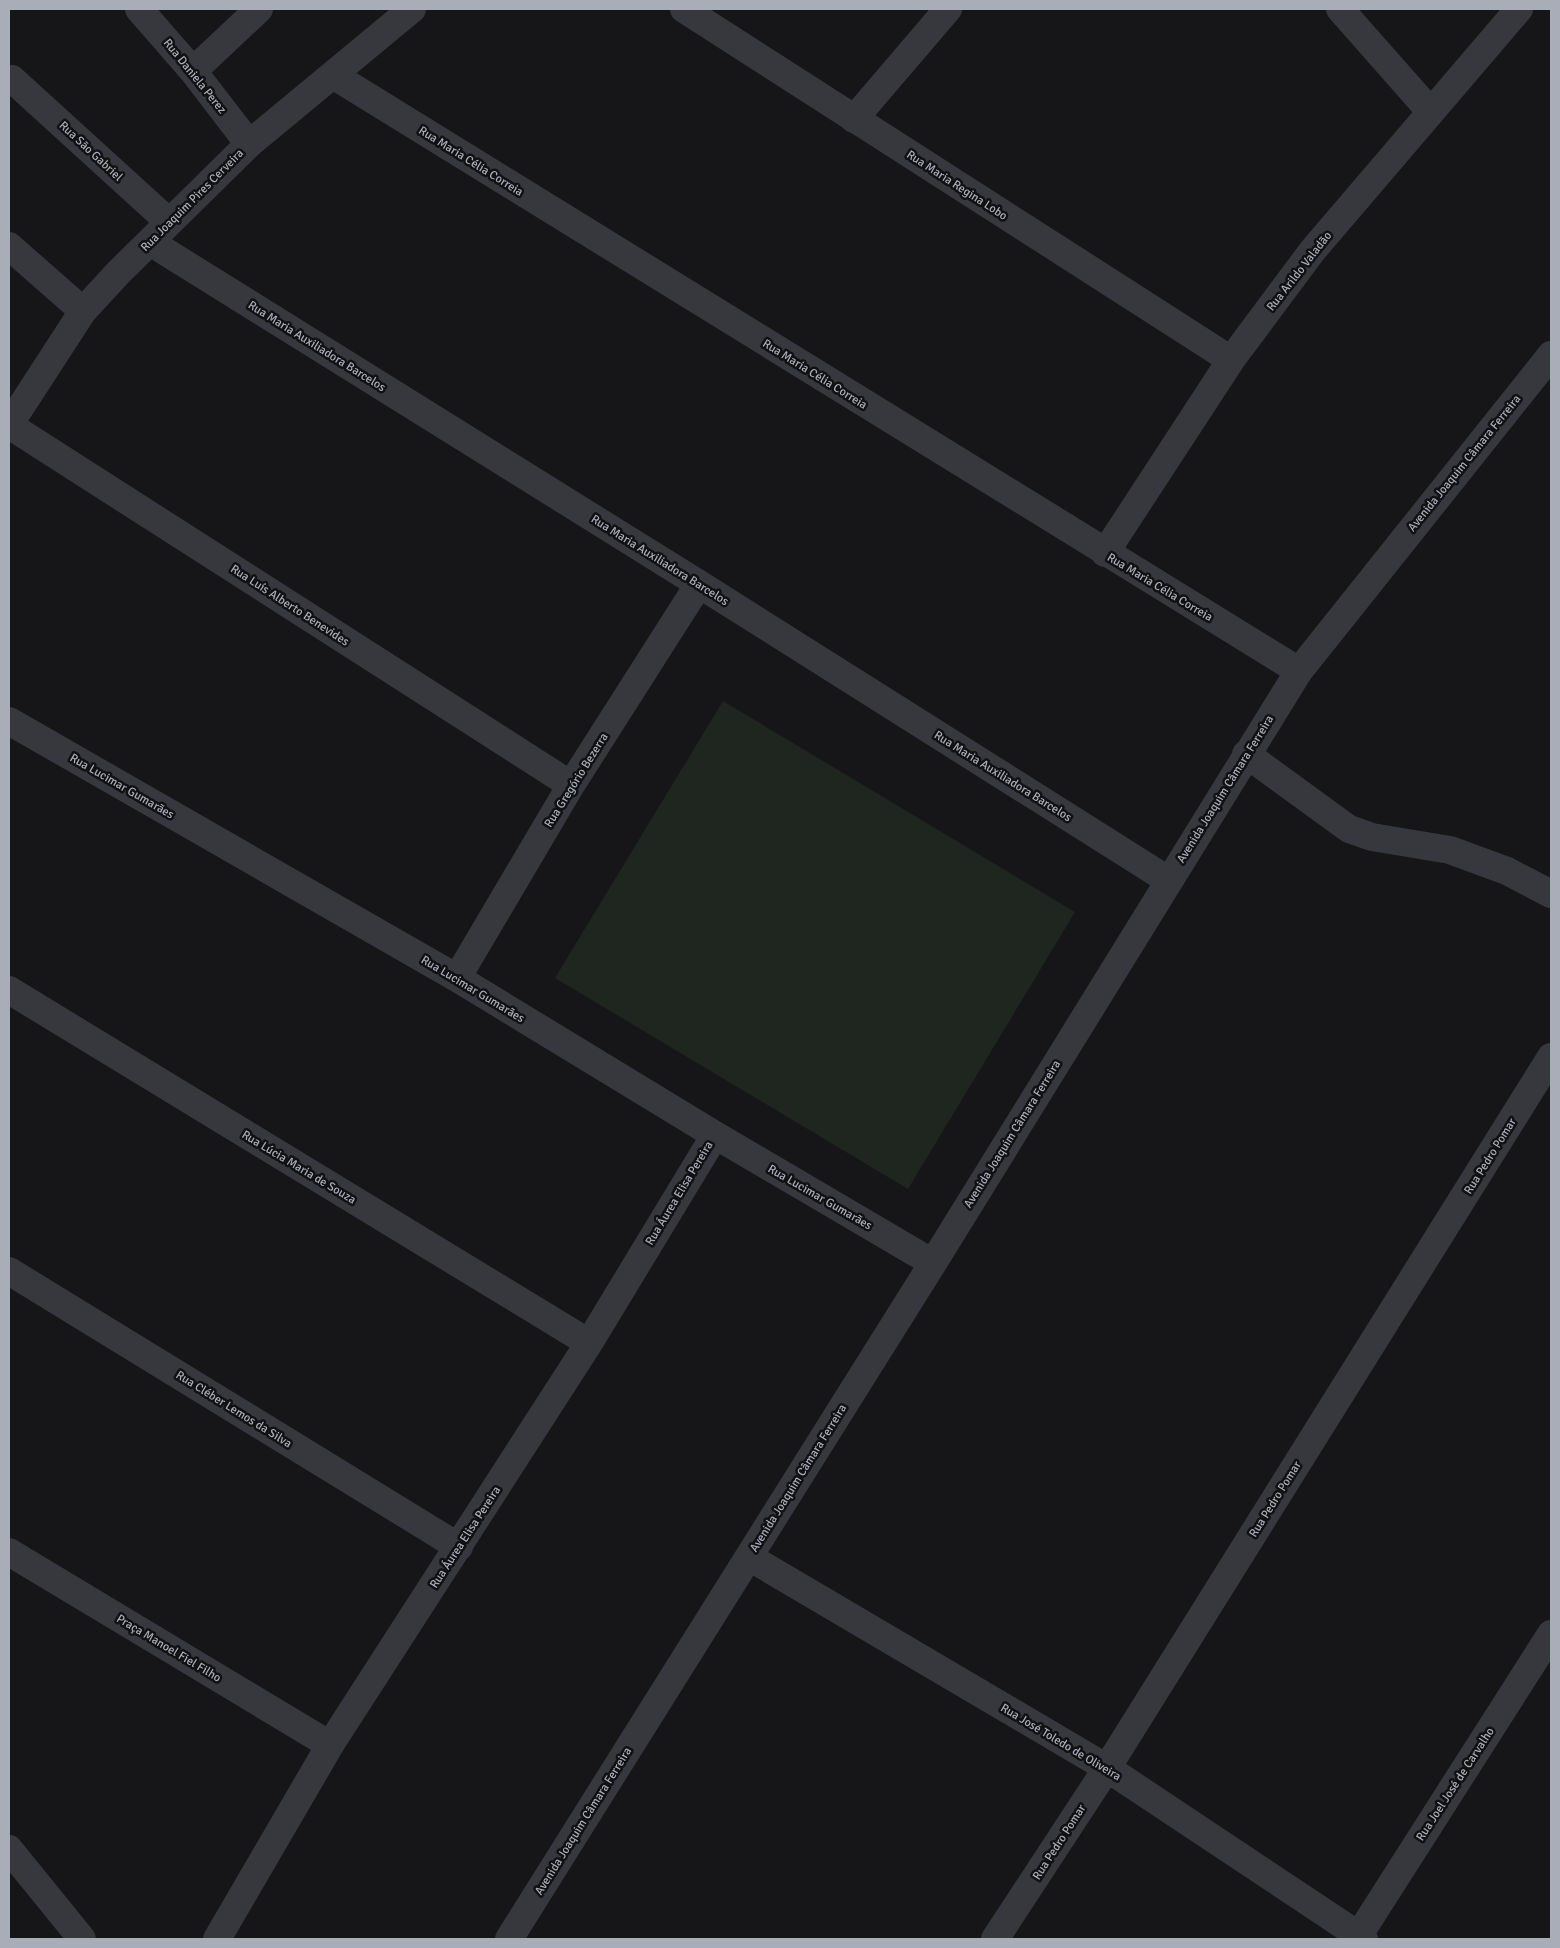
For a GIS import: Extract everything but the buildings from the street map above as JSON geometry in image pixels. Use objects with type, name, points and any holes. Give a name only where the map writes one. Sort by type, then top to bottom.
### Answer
[{"type":"street","name":"Rua Daniela Perez","points":[[139,9],[193,71],[249,144]]},
{"type":"street","points":[[193,71],[259,9]]},
{"type":"street","name":"Rua Maria Regina Lobo","points":[[684,9],[1230,360]]},
{"type":"street","points":[[854,119],[948,9]]},
{"type":"street","points":[[1340,9],[1430,111]]},
{"type":"street","name":"Rua Arildo Valadão","points":[[1104,553],[1230,360],[1313,250],[1519,9]]},
{"type":"street","name":"Rua Joaquim Pires Cerveira","points":[[9,425],[82,312],[118,273],[249,144],[334,75],[408,10]]},
{"type":"street","name":"Rua Maria Célia Correia","points":[[334,75],[1104,553],[1298,671]]},
{"type":"street","name":"Rua Sāo Gabriel","points":[[12,79],[169,222]]},
{"type":"street","name":"Rua Maria Auxiliadora Barcelos","points":[[150,242],[699,584],[1168,880]]},
{"type":"street","points":[[9,246],[82,312]]},
{"type":"street","name":"Avenida Joaquim Câmara Ferreira","points":[[509,1939],[933,1263],[1298,671],[1551,354]]},
{"type":"street","name":"Rua Luís Alberto Benevides","points":[[9,425],[572,785]]},
{"type":"street","name":"Rua Gregório Bezerra","points":[[457,978],[572,785],[699,584]]},
{"type":"street","name":"Rua Lucimar Gumarães","points":[[9,721],[457,978],[714,1135],[933,1263]]},
{"type":"street","points":[[1246,754],[1349,829],[1372,836],[1450,850],[1508,871],[1551,894]]},
{"type":"street","name":"Rua Lúcia Maria de Souza","points":[[9,990],[589,1343]]},
{"type":"street","name":"Rua Pedro Pomar","points":[[995,1939],[1107,1768],[1551,1057]]},
{"type":"street","name":"Rua Áurea Elisa Pereira","points":[[217,1939],[330,1745],[589,1343],[714,1135]]},
{"type":"street","name":"Rua Cléber Lemos da Silva","points":[[9,1271],[459,1547]]},
{"type":"street","name":"Praça Manoel Fiel Filho","points":[[9,1552],[330,1745]]},
{"type":"street","name":"Rua José Toledo de Oliveira","points":[[749,1557],[1107,1768],[1362,1937]]},
{"type":"street","name":"Rua Joel José de Carvalho","points":[[1362,1937],[1551,1634]]},
{"type":"street","points":[[9,1849],[82,1939]]},
{"type":"shaded area","points":[[723,701],[1075,912],[908,1189],[555,978]]}]
